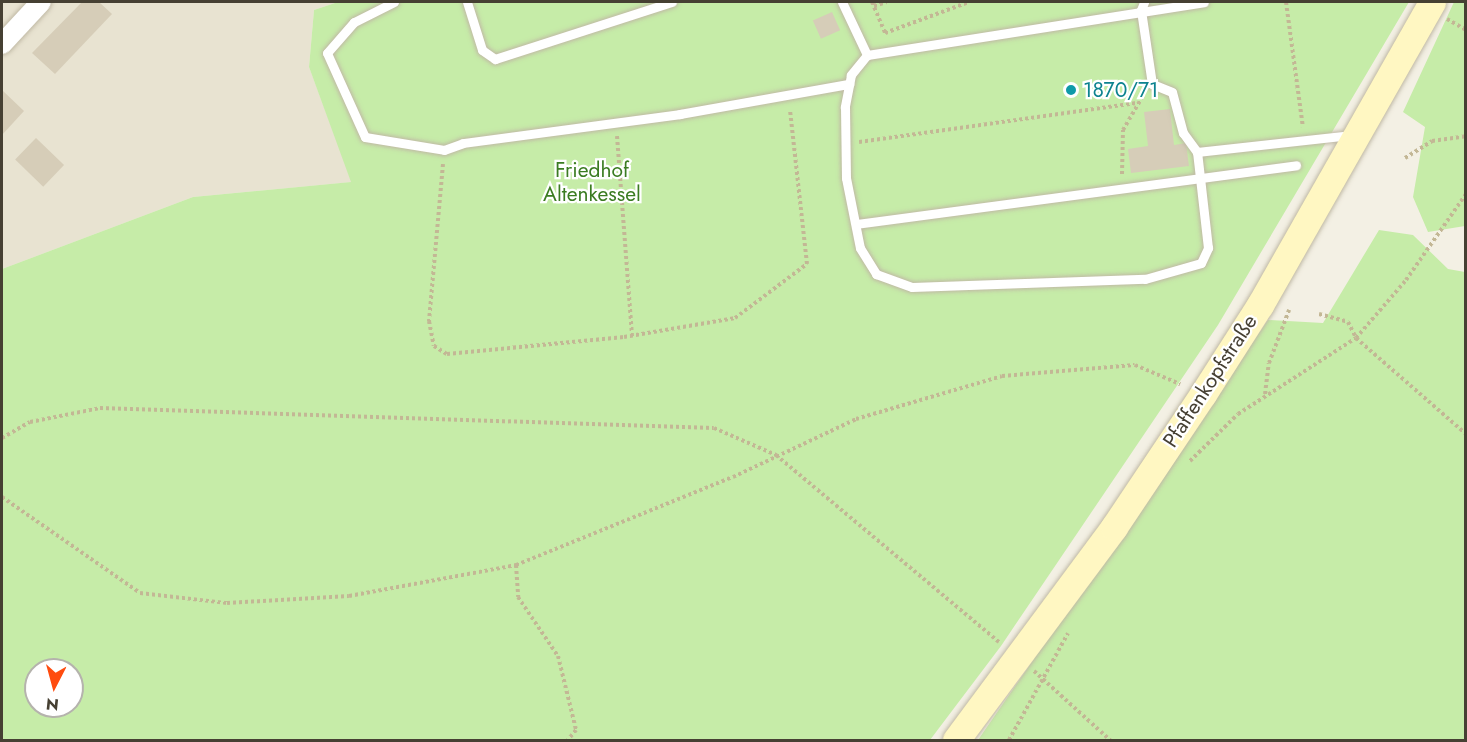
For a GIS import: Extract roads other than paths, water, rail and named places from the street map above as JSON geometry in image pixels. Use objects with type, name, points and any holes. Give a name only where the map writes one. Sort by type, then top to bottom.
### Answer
[{"type":"street","points":[[2,44],[41,2]]},
{"type":"street","name":"Pfaffenkopfstraße","points":[[956,741],[1015,656],[1114,527],[1203,394],[1360,134],[1432,2]]},
{"type":"lane","points":[[394,2],[354,22],[327,53],[365,137],[444,150],[462,143],[616,122],[849,84]]},
{"type":"lane","points":[[467,2],[482,50],[495,59],[672,2]]},
{"type":"lane","points":[[842,2],[867,55]]},
{"type":"lane","points":[[1142,6],[1152,84],[1172,92],[1183,132],[1197,152],[1208,248],[1201,263],[1144,279],[912,288],[876,274],[860,248],[846,178],[849,84],[867,55],[1142,6],[1204,2]]},
{"type":"lane","points":[[1197,152],[1360,134]]},
{"type":"lane","points":[[856,224],[1123,186],[1296,165]]},
{"type":"place","name":"1870/71","points":[[1071,90]]},
{"type":"park label","name":"Friedhof Altenkessel","points":[[592,182]]}]
